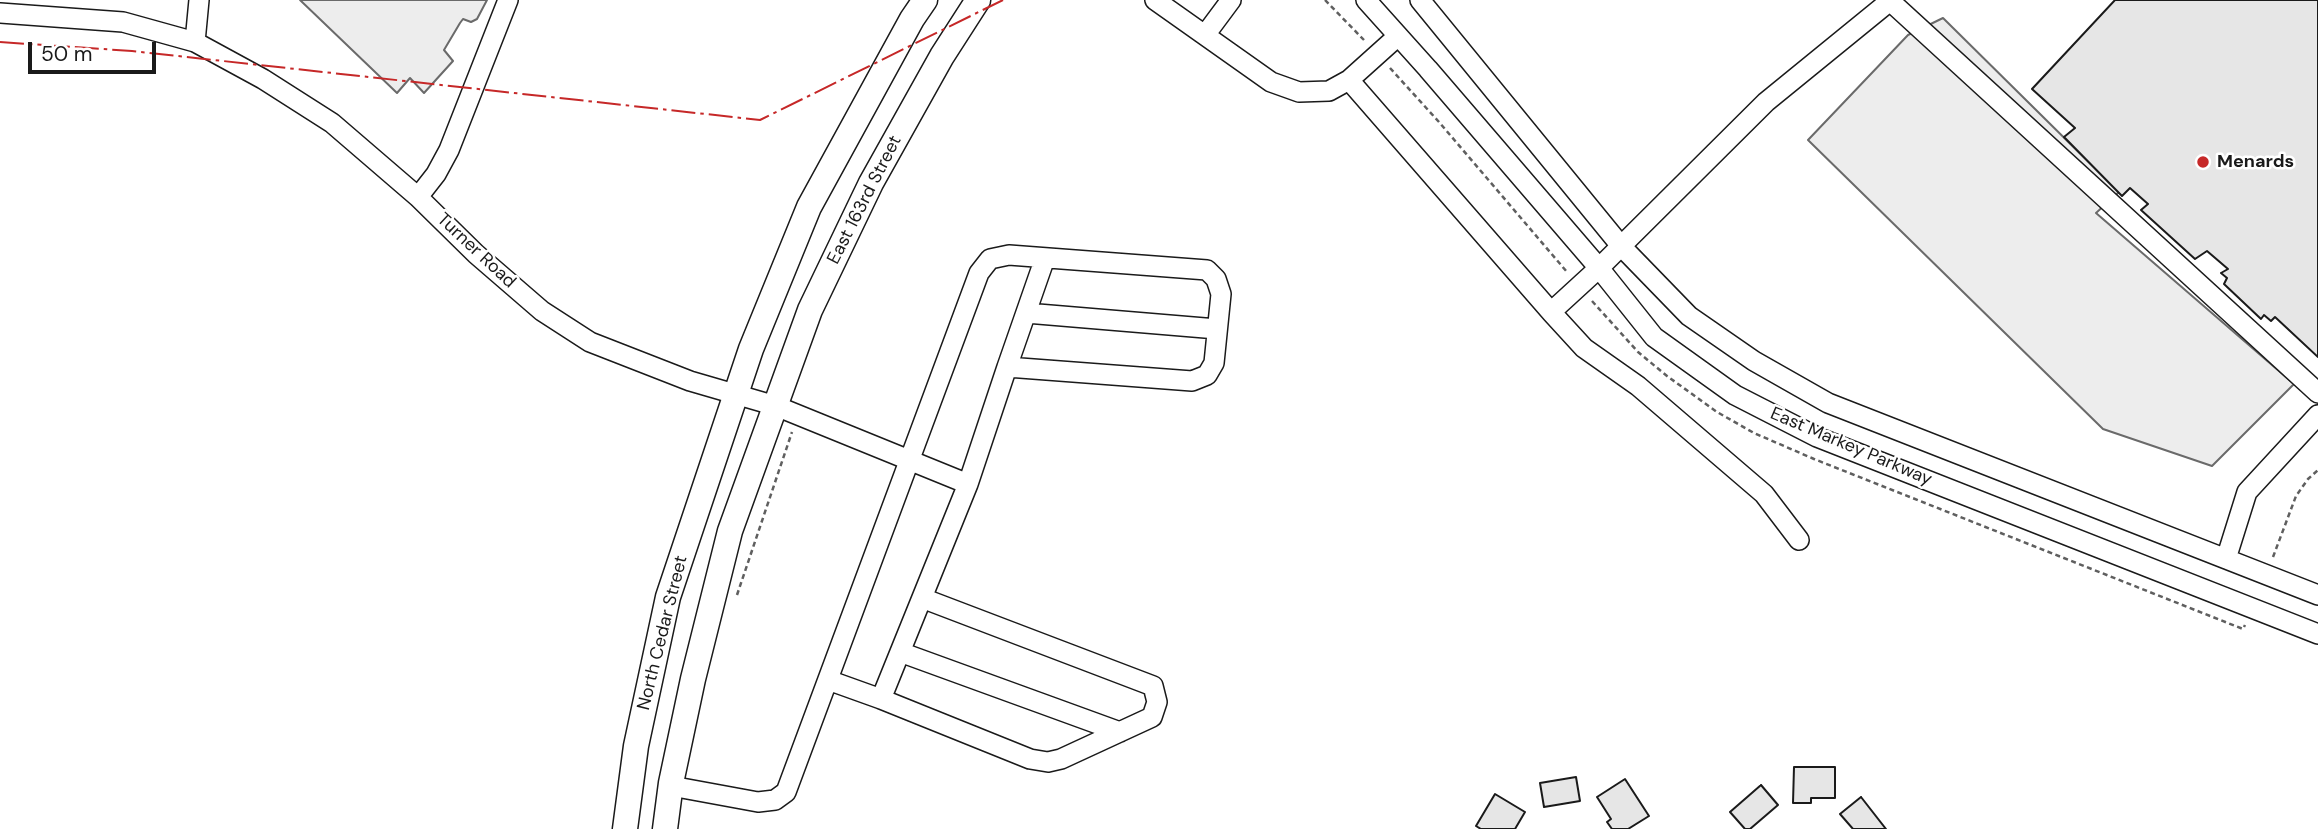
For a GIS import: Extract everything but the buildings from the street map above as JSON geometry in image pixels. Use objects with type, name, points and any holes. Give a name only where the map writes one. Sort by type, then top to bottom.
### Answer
[{"type":"main road","points":[[734,398],[751,349],[809,208],[905,31],[925,0]]},
{"type":"main road","name":"East 163rd Street","points":[[775,408],[810,310],[871,183],[942,56],[978,0]]},
{"type":"main road","name":"North Cedar Street","points":[[625,829],[636,746],[668,597],[734,398]]},
{"type":"main road","points":[[665,829],[693,679],[730,531],[775,408]]},
{"type":"street","points":[[195,42],[199,0]]},
{"type":"street","points":[[418,197],[436,174],[449,150],[509,0]]},
{"type":"street","points":[[1155,0],[1271,82],[1299,92],[1329,91],[1349,80],[1398,36]]},
{"type":"street","points":[[1205,35],[1231,0]]},
{"type":"street","name":"East Markey Parkway","points":[[1366,0],[1599,268],[1654,337],[1735,396],[1817,437],[2318,634]]},
{"type":"street","name":"East Markey Parkway","points":[[1420,0],[1621,246],[1689,316],[1754,361],[1828,403],[2318,595]]},
{"type":"street","points":[[1551,312],[1766,102],[1890,1],[2318,393]]},
{"type":"street","name":"Turner Road","points":[[7,9],[123,23],[195,42],[263,79],[332,123],[418,197],[476,254],[542,311],[590,342],[734,398],[775,408],[968,484]]},
{"type":"street","points":[[1349,80],[1584,348],[1638,386],[1764,495],[1799,540]]},
{"type":"street","points":[[671,786],[758,802],[775,800],[786,792],[979,273],[990,259],[1009,255],[1207,270],[1216,279],[1221,294],[1214,363],[1207,375],[1192,381],[1006,367]]},
{"type":"street","points":[[881,699],[968,484],[1045,258]]},
{"type":"street","points":[[1026,313],[1217,328]]},
{"type":"street","points":[[2226,559],[2247,492],[2318,415]]},
{"type":"street","points":[[828,680],[1030,759],[1048,762],[1061,759],[1152,717],[1157,702],[1153,686],[922,598]]},
{"type":"street","points":[[900,652],[1120,732]]},
{"type":"path","points":[[2266,574],[2296,496],[2318,470]]},
{"type":"shaded area","points":[[300,0],[487,0],[477,19],[471,22],[463,19],[460,23],[444,50],[453,61],[424,93],[410,78],[397,93]]},
{"type":"shaded area","points":[[1943,18],[2119,192],[2096,213],[2294,384],[2212,466],[2103,429],[1808,140],[1908,35]]},
{"type":"power","points":[[0,42],[132,51],[760,120],[1003,0]]},
{"type":"place","name":"Menards","points":[[2203,162]]}]
